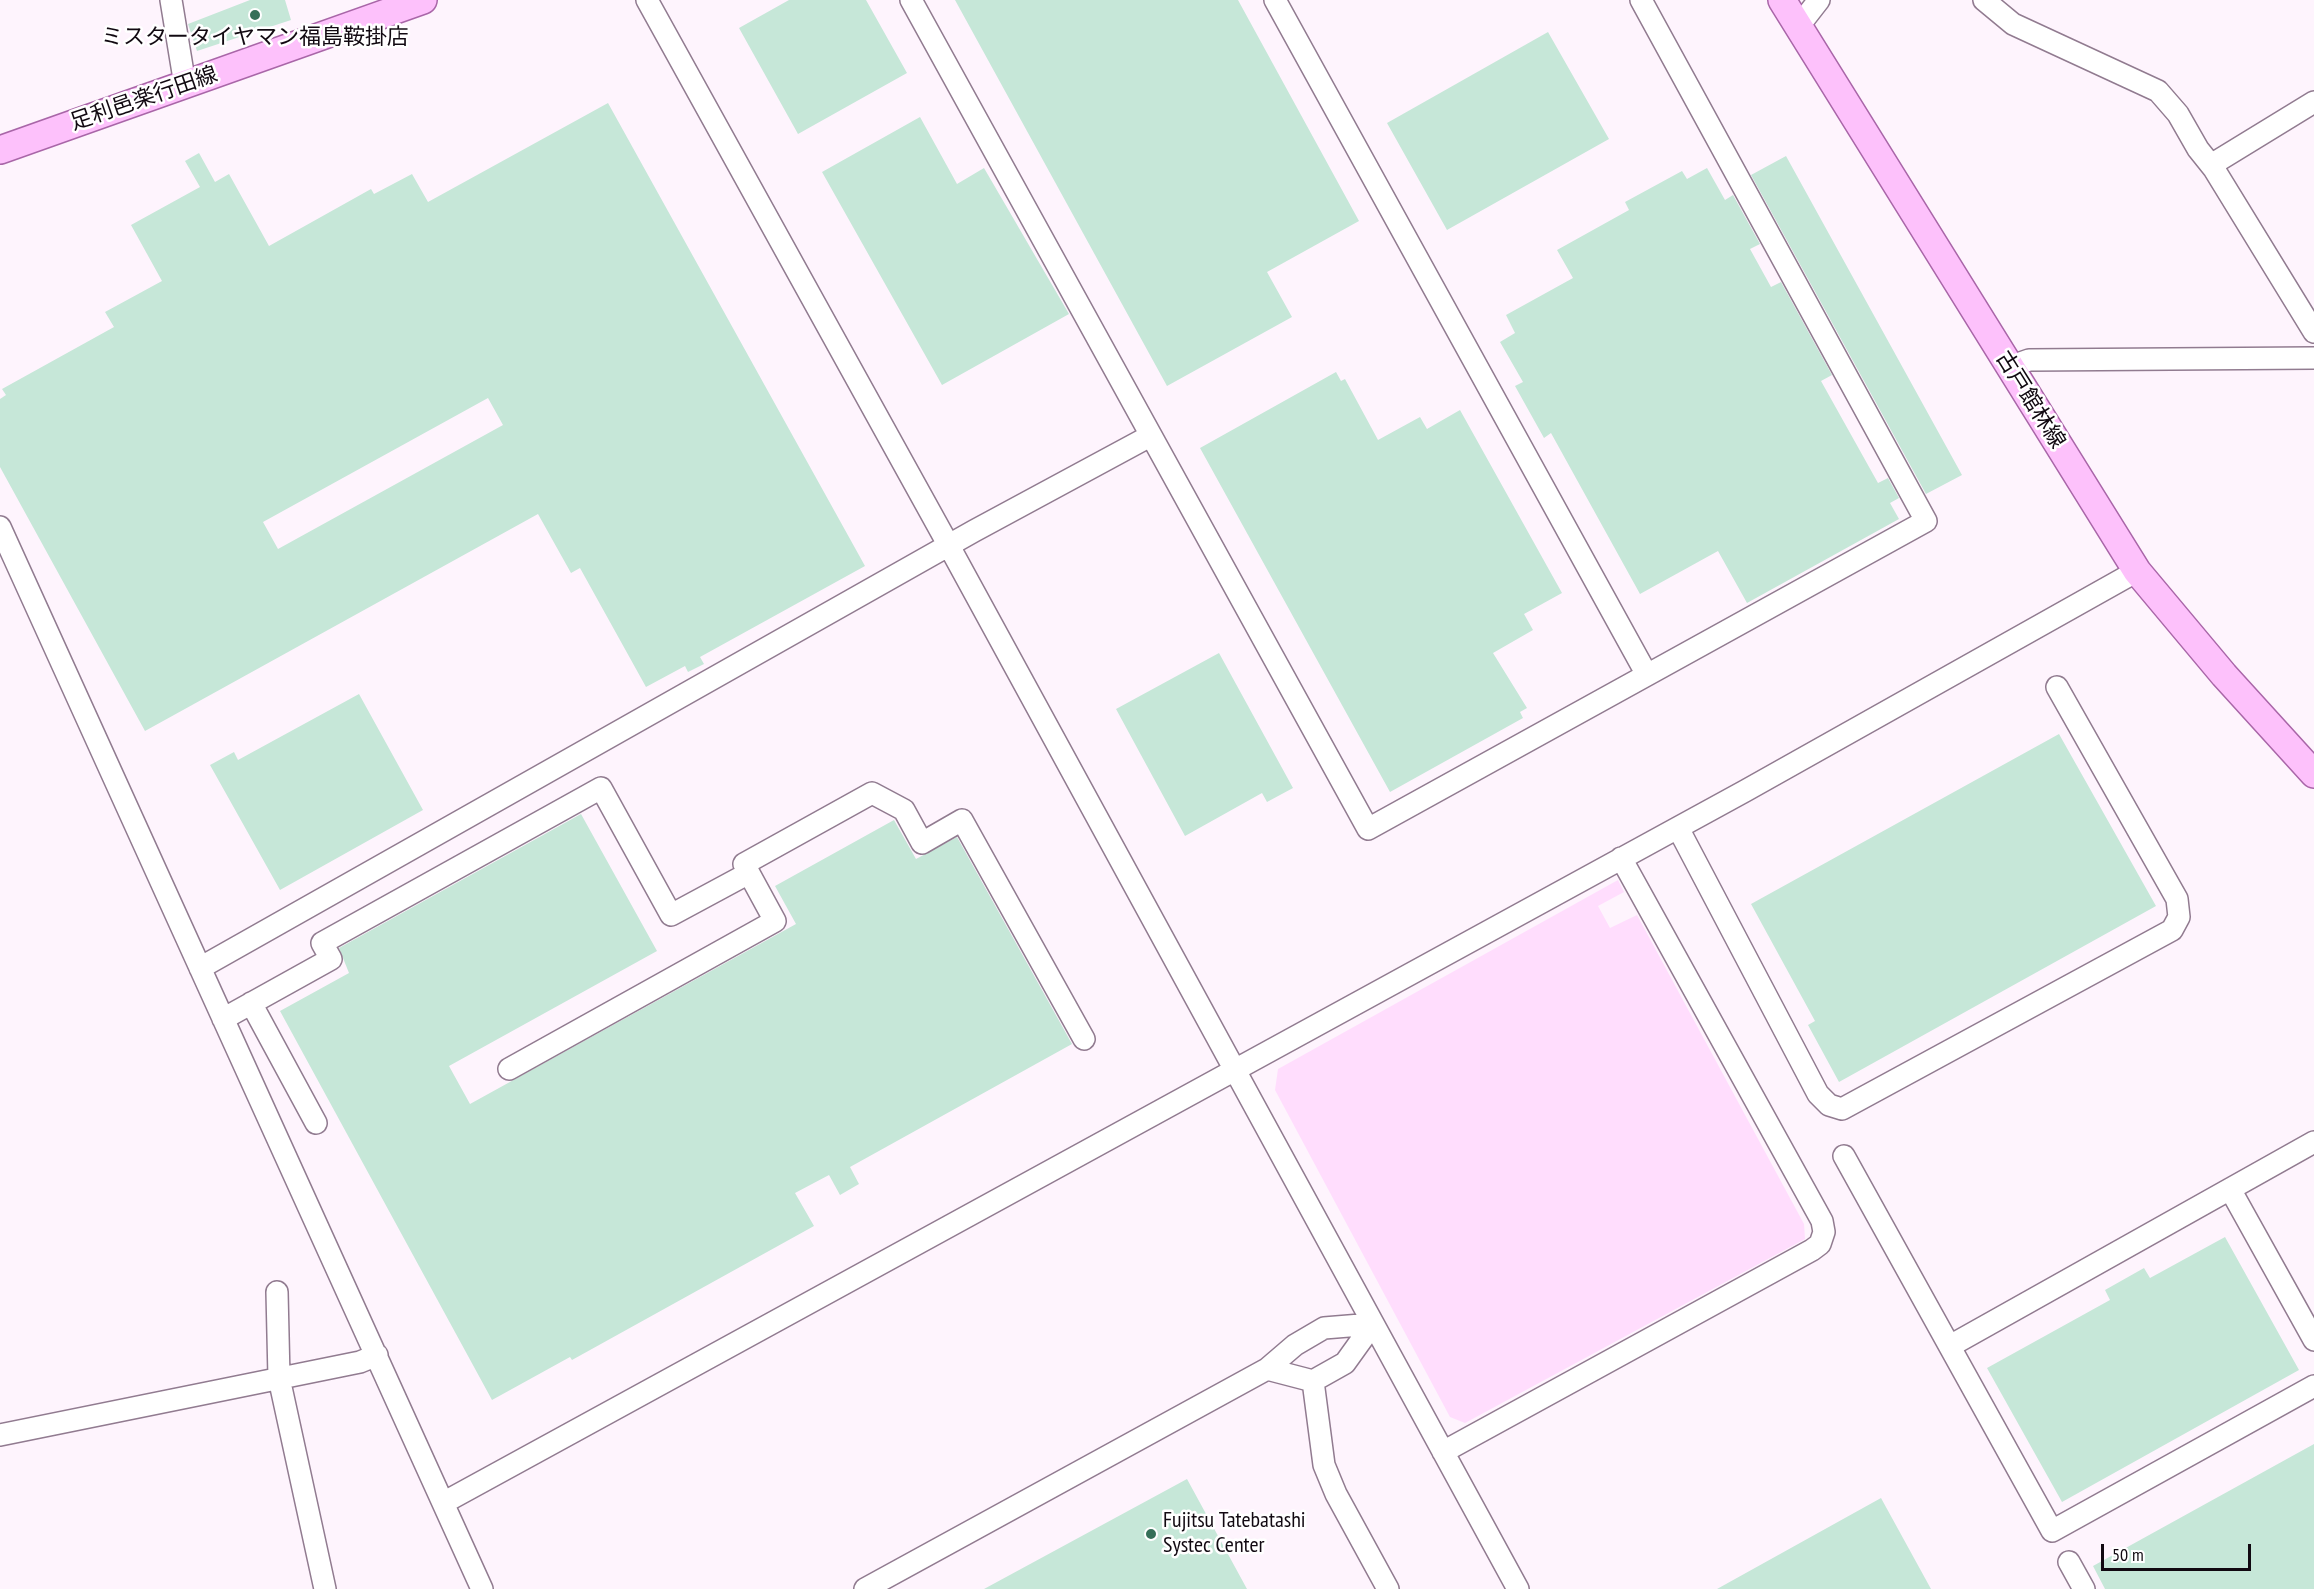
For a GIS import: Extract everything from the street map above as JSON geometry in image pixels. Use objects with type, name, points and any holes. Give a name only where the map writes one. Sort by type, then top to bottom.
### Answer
[{"type":"main road","name":"足利邑楽行田線","points":[[0,150],[423,0]]},
{"type":"main road","name":"古戸館林線","points":[[1782,0],[2137,571],[2224,675],[2314,774]]},
{"type":"street","points":[[171,0],[185,85]]},
{"type":"street","points":[[646,0],[949,546],[1518,1589]]},
{"type":"street","points":[[911,0],[1368,829],[1926,521],[1641,0]]},
{"type":"street","points":[[1275,0],[1647,675]]},
{"type":"street","points":[[1798,27],[1819,0]]},
{"type":"street","points":[[1984,0],[2013,24],[2158,91],[2178,114],[2314,332]]},
{"type":"street","points":[[2211,165],[2314,102]]},
{"type":"street","points":[[2009,367],[2029,360],[2314,358]]},
{"type":"street","points":[[200,968],[949,546],[1150,436]]},
{"type":"street","points":[[0,527],[482,1589]]},
{"type":"street","points":[[443,1503],[1678,828],[2137,571]]},
{"type":"street","points":[[1678,828],[1818,1094],[1829,1105],[1842,1109],[2172,930],[2179,917],[2177,899],[2057,687]]},
{"type":"street","points":[[223,1019],[331,959],[322,943],[601,788],[671,915],[748,873]]},
{"type":"street","points":[[509,1069],[775,921],[744,864],[872,793],[904,810],[922,843],[963,820],[1084,1039]]},
{"type":"street","points":[[1443,1452],[1820,1244],[1824,1232],[1822,1221],[1622,858]]},
{"type":"street","points":[[251,1003],[316,1123]]},
{"type":"street","points":[[1950,1346],[2314,1142]]},
{"type":"street","points":[[1844,1156],[2052,1531],[2314,1386]]},
{"type":"street","points":[[2230,1189],[2314,1340]]},
{"type":"street","points":[[277,1292],[279,1378],[325,1589]]},
{"type":"street","points":[[865,1589],[892,1583],[1267,1370],[1295,1345],[1324,1328],[1373,1324]]},
{"type":"street","points":[[1267,1370],[1313,1381],[1345,1363],[1373,1324]]},
{"type":"street","points":[[0,1435],[360,1362],[377,1355]]},
{"type":"street","points":[[1313,1381],[1324,1466],[1336,1494],[1388,1589]]},
{"type":"street","points":[[2069,1562],[2084,1589]]},
{"type":"shaded area","points":[[1618,880],[1624,892],[1598,906],[1610,928],[1637,915],[1804,1224],[1805,1239],[1465,1423],[1450,1417],[1275,1090],[1278,1069]]},
{"type":"building","points":[[250,0],[285,0],[291,20],[197,51],[188,24]]},
{"type":"building","points":[[789,0],[866,0],[907,73],[798,134],[739,28]]},
{"type":"building","points":[[955,0],[1238,0],[1359,221],[1267,272],[1292,317],[1167,386]]},
{"type":"building","points":[[1548,32],[1609,139],[1447,230],[1387,123]]},
{"type":"building","points":[[608,103],[865,566],[700,657],[704,664],[688,672],[685,666],[646,687],[580,568],[571,573],[538,514],[145,731],[0,467],[0,399],[6,395],[2,389],[114,327],[105,312],[162,281],[131,225],[200,187],[185,161],[199,153],[215,182],[229,174],[269,246],[371,189],[374,194],[412,174],[428,202]],"holes":[[[488,398],[503,425],[278,549],[263,522]]]},
{"type":"building","points":[[920,117],[957,184],[984,168],[1069,314],[942,385],[822,172]]},
{"type":"building","points":[[1786,156],[1962,475],[1926,494],[1751,175]]},
{"type":"building","points":[[1707,168],[1725,200],[1733,195],[1760,244],[1750,249],[1771,287],[1781,282],[1832,375],[1821,381],[1878,483],[1888,478],[1899,498],[1890,503],[1899,519],[1747,603],[1718,551],[1640,594],[1551,433],[1544,438],[1515,386],[1523,382],[1500,342],[1515,333],[1506,315],[1573,278],[1557,250],[1629,210],[1625,202],[1682,171],[1687,179]]},
{"type":"building","points":[[1336,372],[1341,381],[1345,379],[1378,440],[1420,417],[1427,429],[1460,410],[1562,593],[1524,614],[1533,630],[1493,653],[1527,708],[1520,712],[1523,718],[1390,792],[1200,448]]},
{"type":"building","points":[[1219,653],[1293,788],[1267,802],[1262,793],[1185,836],[1116,709]]},
{"type":"building","points":[[359,694],[423,810],[280,890],[210,765],[234,752],[238,760]]},
{"type":"building","points":[[2059,734],[2156,906],[1839,1082],[1808,1025],[1815,1021],[1751,904]]},
{"type":"building","points":[[581,814],[657,951],[449,1066],[470,1104],[796,924],[775,886],[894,820],[916,859],[957,837],[1072,1044],[850,1167],[859,1184],[840,1195],[829,1175],[795,1193],[814,1226],[572,1360],[570,1357],[492,1400],[280,1011],[349,973],[339,948]]},
{"type":"building","points":[[2225,1237],[2299,1370],[2062,1502],[1987,1368],[2110,1300],[2105,1290],[2144,1268],[2150,1278]]},
{"type":"building","points":[[2314,1444],[2314,1589],[2105,1589],[2093,1566]]},
{"type":"building","name":"Fujitsu Tatebatashi Systec Center","points":[[1187,1479],[1247,1589],[984,1589]]},
{"type":"building","points":[[1881,1498],[1931,1589],[1717,1589]]},
{"type":"place","name":"ミスタータイヤマン福島鞍掛店","points":[[255,15]]},
{"type":"place","name":"Fujitsu Tatebatashi Systec Center","points":[[1151,1534]]}]
